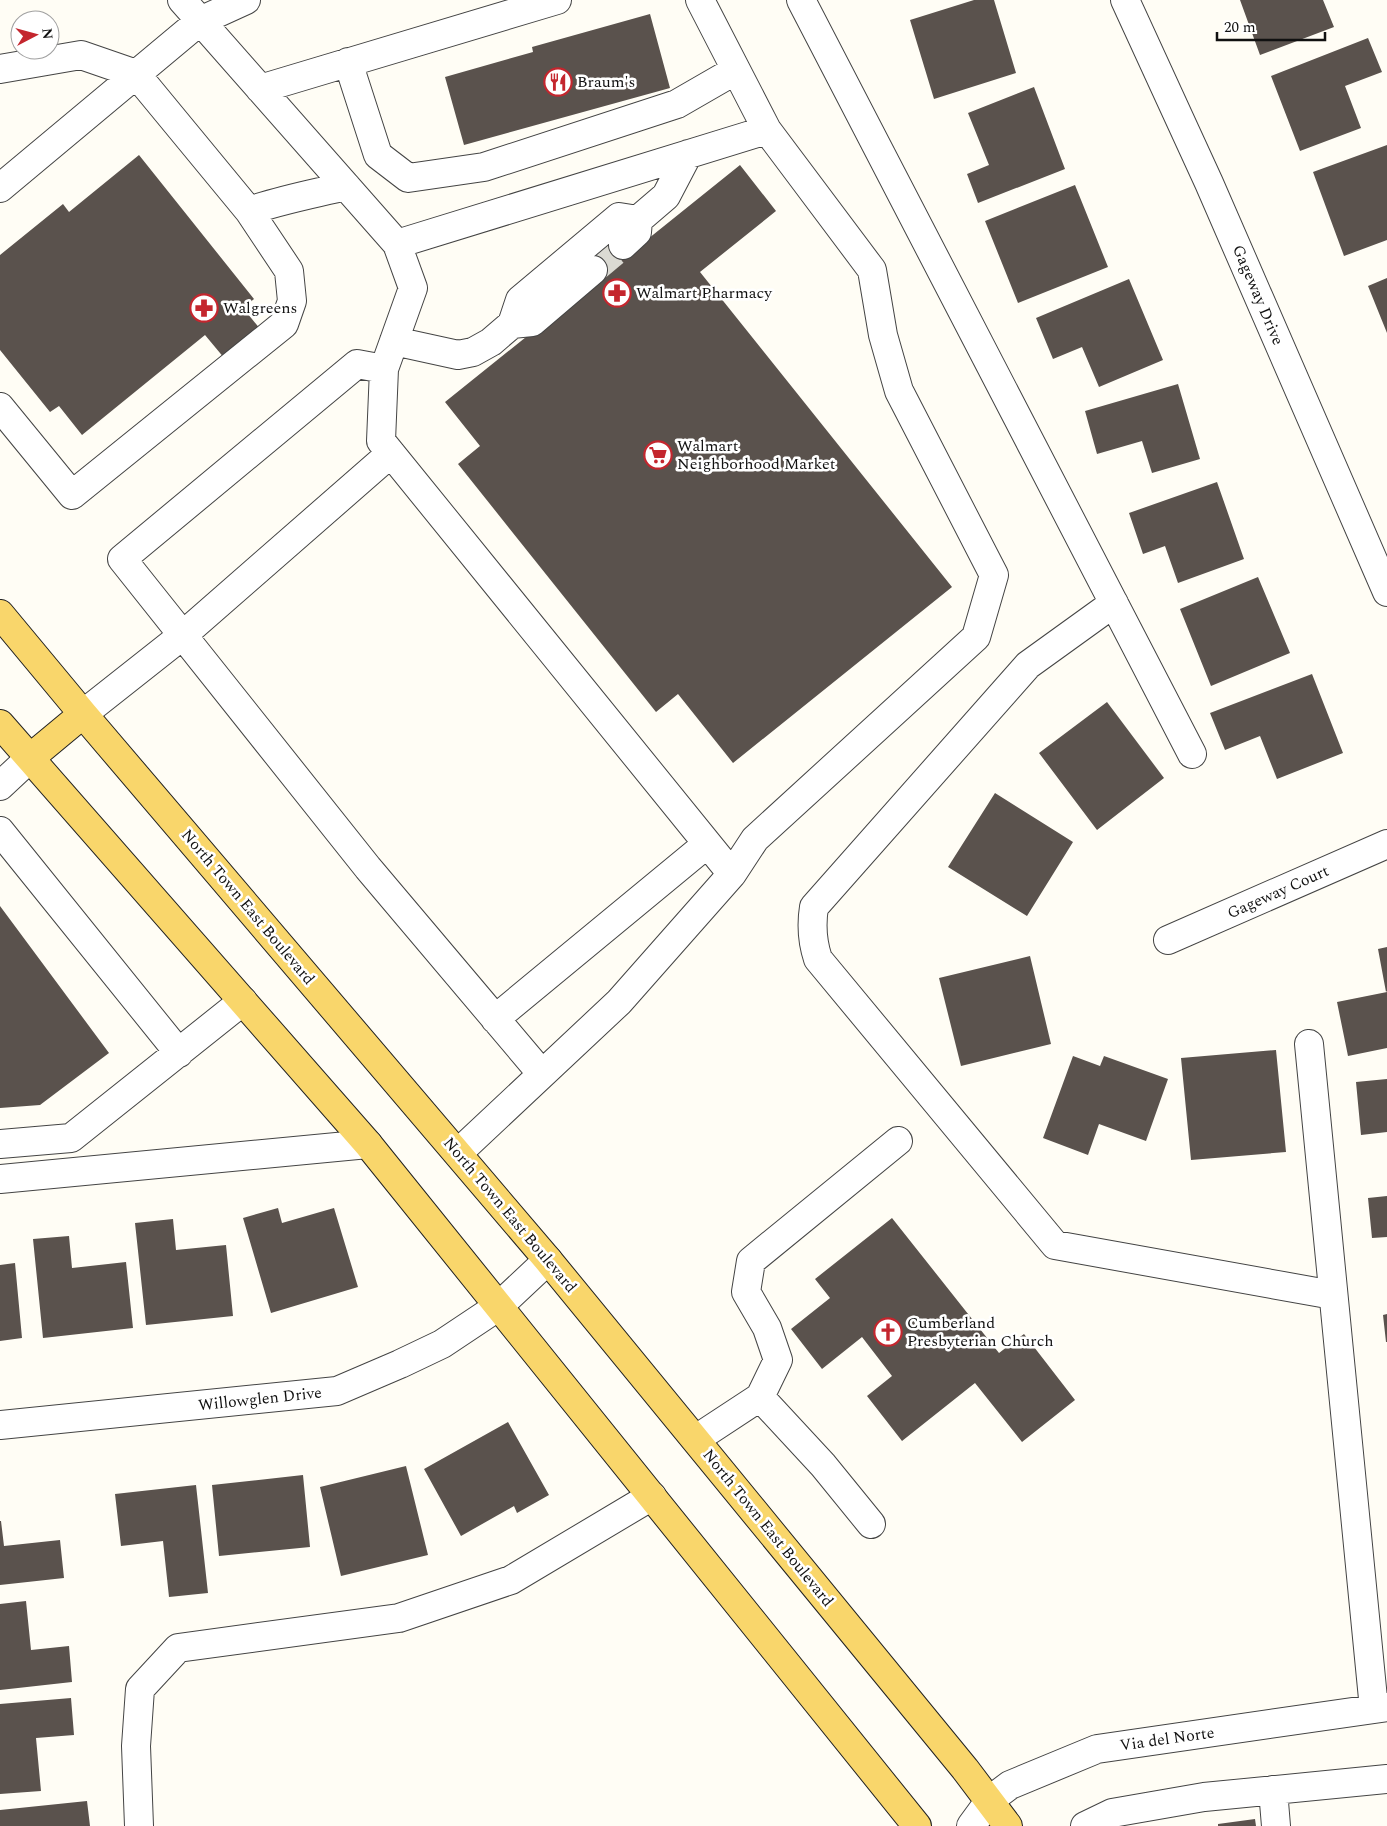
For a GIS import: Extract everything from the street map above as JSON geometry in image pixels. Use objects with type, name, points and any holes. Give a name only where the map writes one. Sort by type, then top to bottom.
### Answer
[{"type":"main road","name":"North Town East Boulevard","points":[[0,614],[548,1260],[990,1800],[1008,1826]]},
{"type":"main road","points":[[30,758],[83,714]]},
{"type":"main road","points":[[0,724],[368,1144],[917,1826]]},
{"type":"street","points":[[182,0],[397,244],[413,288],[384,369],[381,441],[732,874]]},
{"type":"street","points":[[0,188],[200,21],[246,0]]},
{"type":"street","points":[[260,89],[557,0]]},
{"type":"street","points":[[458,1154],[619,1002],[732,874],[755,839],[976,637],[994,575],[900,391],[883,335],[872,270],[767,130],[700,0]]},
{"type":"street","points":[[801,0],[1192,754]]},
{"type":"street","name":"Gageway Drive","points":[[1125,0],[1213,192],[1387,592]]},
{"type":"street","points":[[0,69],[81,55],[136,74],[249,211],[289,271],[292,301],[284,324],[72,495],[0,407]]},
{"type":"street","points":[[348,62],[378,155],[408,178],[484,167],[677,104],[736,70]]},
{"type":"street","points":[[397,244],[767,130]]},
{"type":"street","points":[[623,245],[637,232],[638,220],[666,196],[688,154]]},
{"type":"street","points":[[249,211],[277,201],[308,196],[346,186]]},
{"type":"street","points":[[394,341],[458,355],[473,352],[490,342],[512,324],[520,300],[619,217],[638,220]]},
{"type":"street","points":[[512,324],[532,322],[593,270]]},
{"type":"street","points":[[384,369],[358,364],[122,559],[368,868],[542,1074]]},
{"type":"street","points":[[83,714],[183,635],[390,454]]},
{"type":"street","points":[[1114,603],[1028,665],[820,899],[814,907],[811,924],[813,944],[818,959],[1055,1245],[1333,1295]]},
{"type":"street","points":[[0,786],[30,758]]},
{"type":"street","points":[[0,831],[179,1053]]},
{"type":"street","points":[[495,1018],[707,844]]},
{"type":"street","name":"Gageway Court","points":[[1168,940],[1387,844]]},
{"type":"street","points":[[0,1144],[71,1138],[243,1001]]},
{"type":"street","points":[[1309,1044],[1333,1295],[1380,1708]]},
{"type":"street","points":[[696,1440],[760,1397],[778,1360],[768,1328],[746,1292],[751,1261],[898,1141]]},
{"type":"street","points":[[0,1179],[368,1144]]},
{"type":"street","name":"Willowglen Drive","points":[[0,1426],[337,1391],[442,1344],[499,1306],[548,1260]]},
{"type":"street","points":[[760,1397],[823,1465],[871,1524]]},
{"type":"street","points":[[139,1826],[136,1746],[140,1689],[178,1648],[399,1618],[510,1580],[652,1496]]},
{"type":"street","name":"Via del Norte","points":[[971,1826],[990,1800],[1010,1785],[1098,1749],[1380,1708]]},
{"type":"street","points":[[1085,1826],[1112,1813],[1204,1797],[1387,1780]]},
{"type":"street","points":[[1273,1790],[1276,1826]]},
{"type":"building","points":[[974,0],[994,0],[1016,73],[934,99],[910,20]]},
{"type":"building","points":[[1240,0],[1323,0],[1334,27],[1260,55]]},
{"type":"building","name":"Braum's","points":[[650,14],[670,88],[464,145],[445,77],[533,52],[532,47]]},
{"type":"building","points":[[1368,38],[1382,72],[1345,86],[1361,128],[1300,151],[1271,76]]},
{"type":"building","points":[[1034,87],[1065,169],[978,203],[967,174],[989,165],[968,113]]},
{"type":"building","points":[[1387,145],[1387,240],[1344,256],[1313,172]]},
{"type":"building","name":"Walgreens","points":[[139,155],[254,299],[243,308],[261,330],[225,359],[205,335],[82,435],[59,406],[50,412],[0,350],[0,255],[63,204],[69,212]]},
{"type":"building","name":"Walmart Neighborhood Market","points":[[740,165],[776,211],[700,272],[952,587],[733,763],[678,694],[656,712],[458,464],[480,446],[445,402]]},
{"type":"building","points":[[1075,185],[1108,267],[1018,303],[985,221]]},
{"type":"building","points":[[1387,278],[1387,333],[1368,286]]},
{"type":"building","points":[[1129,279],[1163,360],[1099,387],[1082,347],[1053,359],[1036,318]]},
{"type":"building","points":[[1178,384],[1200,459],[1152,473],[1142,441],[1097,454],[1085,411]]},
{"type":"building","points":[[1217,482],[1244,559],[1178,583],[1165,546],[1143,554],[1129,513]]},
{"type":"building","points":[[1258,577],[1290,653],[1211,686],[1180,609]]},
{"type":"building","points":[[1312,674],[1343,753],[1277,779],[1260,736],[1225,750],[1210,713]]},
{"type":"building","points":[[1107,702],[1164,778],[1097,830],[1039,753]]},
{"type":"building","points":[[995,793],[1073,842],[1027,916],[948,867]]},
{"type":"building","points":[[0,906],[109,1053],[40,1105],[0,1108]]},
{"type":"building","points":[[1387,947],[1387,991],[1386,992],[1378,949]]},
{"type":"building","points":[[1030,956],[1051,1044],[961,1066],[939,978]]},
{"type":"building","points":[[1387,992],[1387,1048],[1348,1056],[1337,1002]]},
{"type":"building","points":[[1276,1050],[1286,1152],[1191,1160],[1181,1058]]},
{"type":"building","points":[[1073,1056],[1100,1066],[1104,1056],[1168,1079],[1146,1141],[1099,1124],[1088,1155],[1043,1138]]},
{"type":"building","points":[[1387,1079],[1387,1132],[1361,1135],[1356,1082]]},
{"type":"building","points":[[1387,1196],[1387,1237],[1372,1238],[1368,1198]]},
{"type":"building","points":[[278,1208],[282,1223],[334,1208],[358,1287],[271,1313],[243,1218]]},
{"type":"building","name":"Cumberland Presbyterian Church","points":[[892,1218],[999,1353],[1024,1334],[1075,1400],[1022,1442],[975,1383],[902,1441],[867,1396],[892,1376],[862,1337],[822,1369],[791,1329],[830,1298],[815,1279]]},
{"type":"building","points":[[173,1219],[176,1250],[226,1245],[233,1316],[146,1325],[135,1223]]},
{"type":"building","points":[[69,1236],[72,1268],[126,1262],[133,1328],[43,1338],[33,1239]]},
{"type":"building","points":[[15,1263],[22,1338],[0,1341],[0,1265]]},
{"type":"building","points":[[1387,1314],[1387,1342],[1386,1342],[1383,1315]]},
{"type":"building","points":[[508,1422],[549,1495],[517,1513],[514,1506],[461,1536],[424,1469]]},
{"type":"building","points":[[406,1466],[428,1555],[341,1576],[320,1487]]},
{"type":"building","points":[[303,1475],[310,1547],[219,1556],[212,1485]]},
{"type":"building","points":[[196,1485],[208,1593],[169,1597],[163,1541],[121,1546],[115,1494]]},
{"type":"building","points":[[0,1521],[4,1546],[60,1540],[64,1578],[0,1585]]},
{"type":"building","points":[[26,1601],[31,1650],[69,1646],[72,1682],[0,1690],[0,1604]]},
{"type":"building","points":[[71,1698],[74,1735],[36,1738],[41,1791],[0,1794],[0,1704]]},
{"type":"building","points":[[87,1801],[90,1826],[0,1826],[0,1810]]},
{"type":"building","points":[[1255,1819],[1256,1826],[1218,1826],[1218,1824]]},
{"type":"tunnel","points":[[593,270],[623,245]]},
{"type":"place","name":"Braum's","points":[[558,82]]},
{"type":"place","name":"Walmart Pharmacy","points":[[617,293]]},
{"type":"place","name":"Walgreens","points":[[204,308]]},
{"type":"place","name":"Walmart Neighborhood Market","points":[[658,455]]},
{"type":"place","name":"Cumberland Presbyterian Church","points":[[888,1332]]}]
